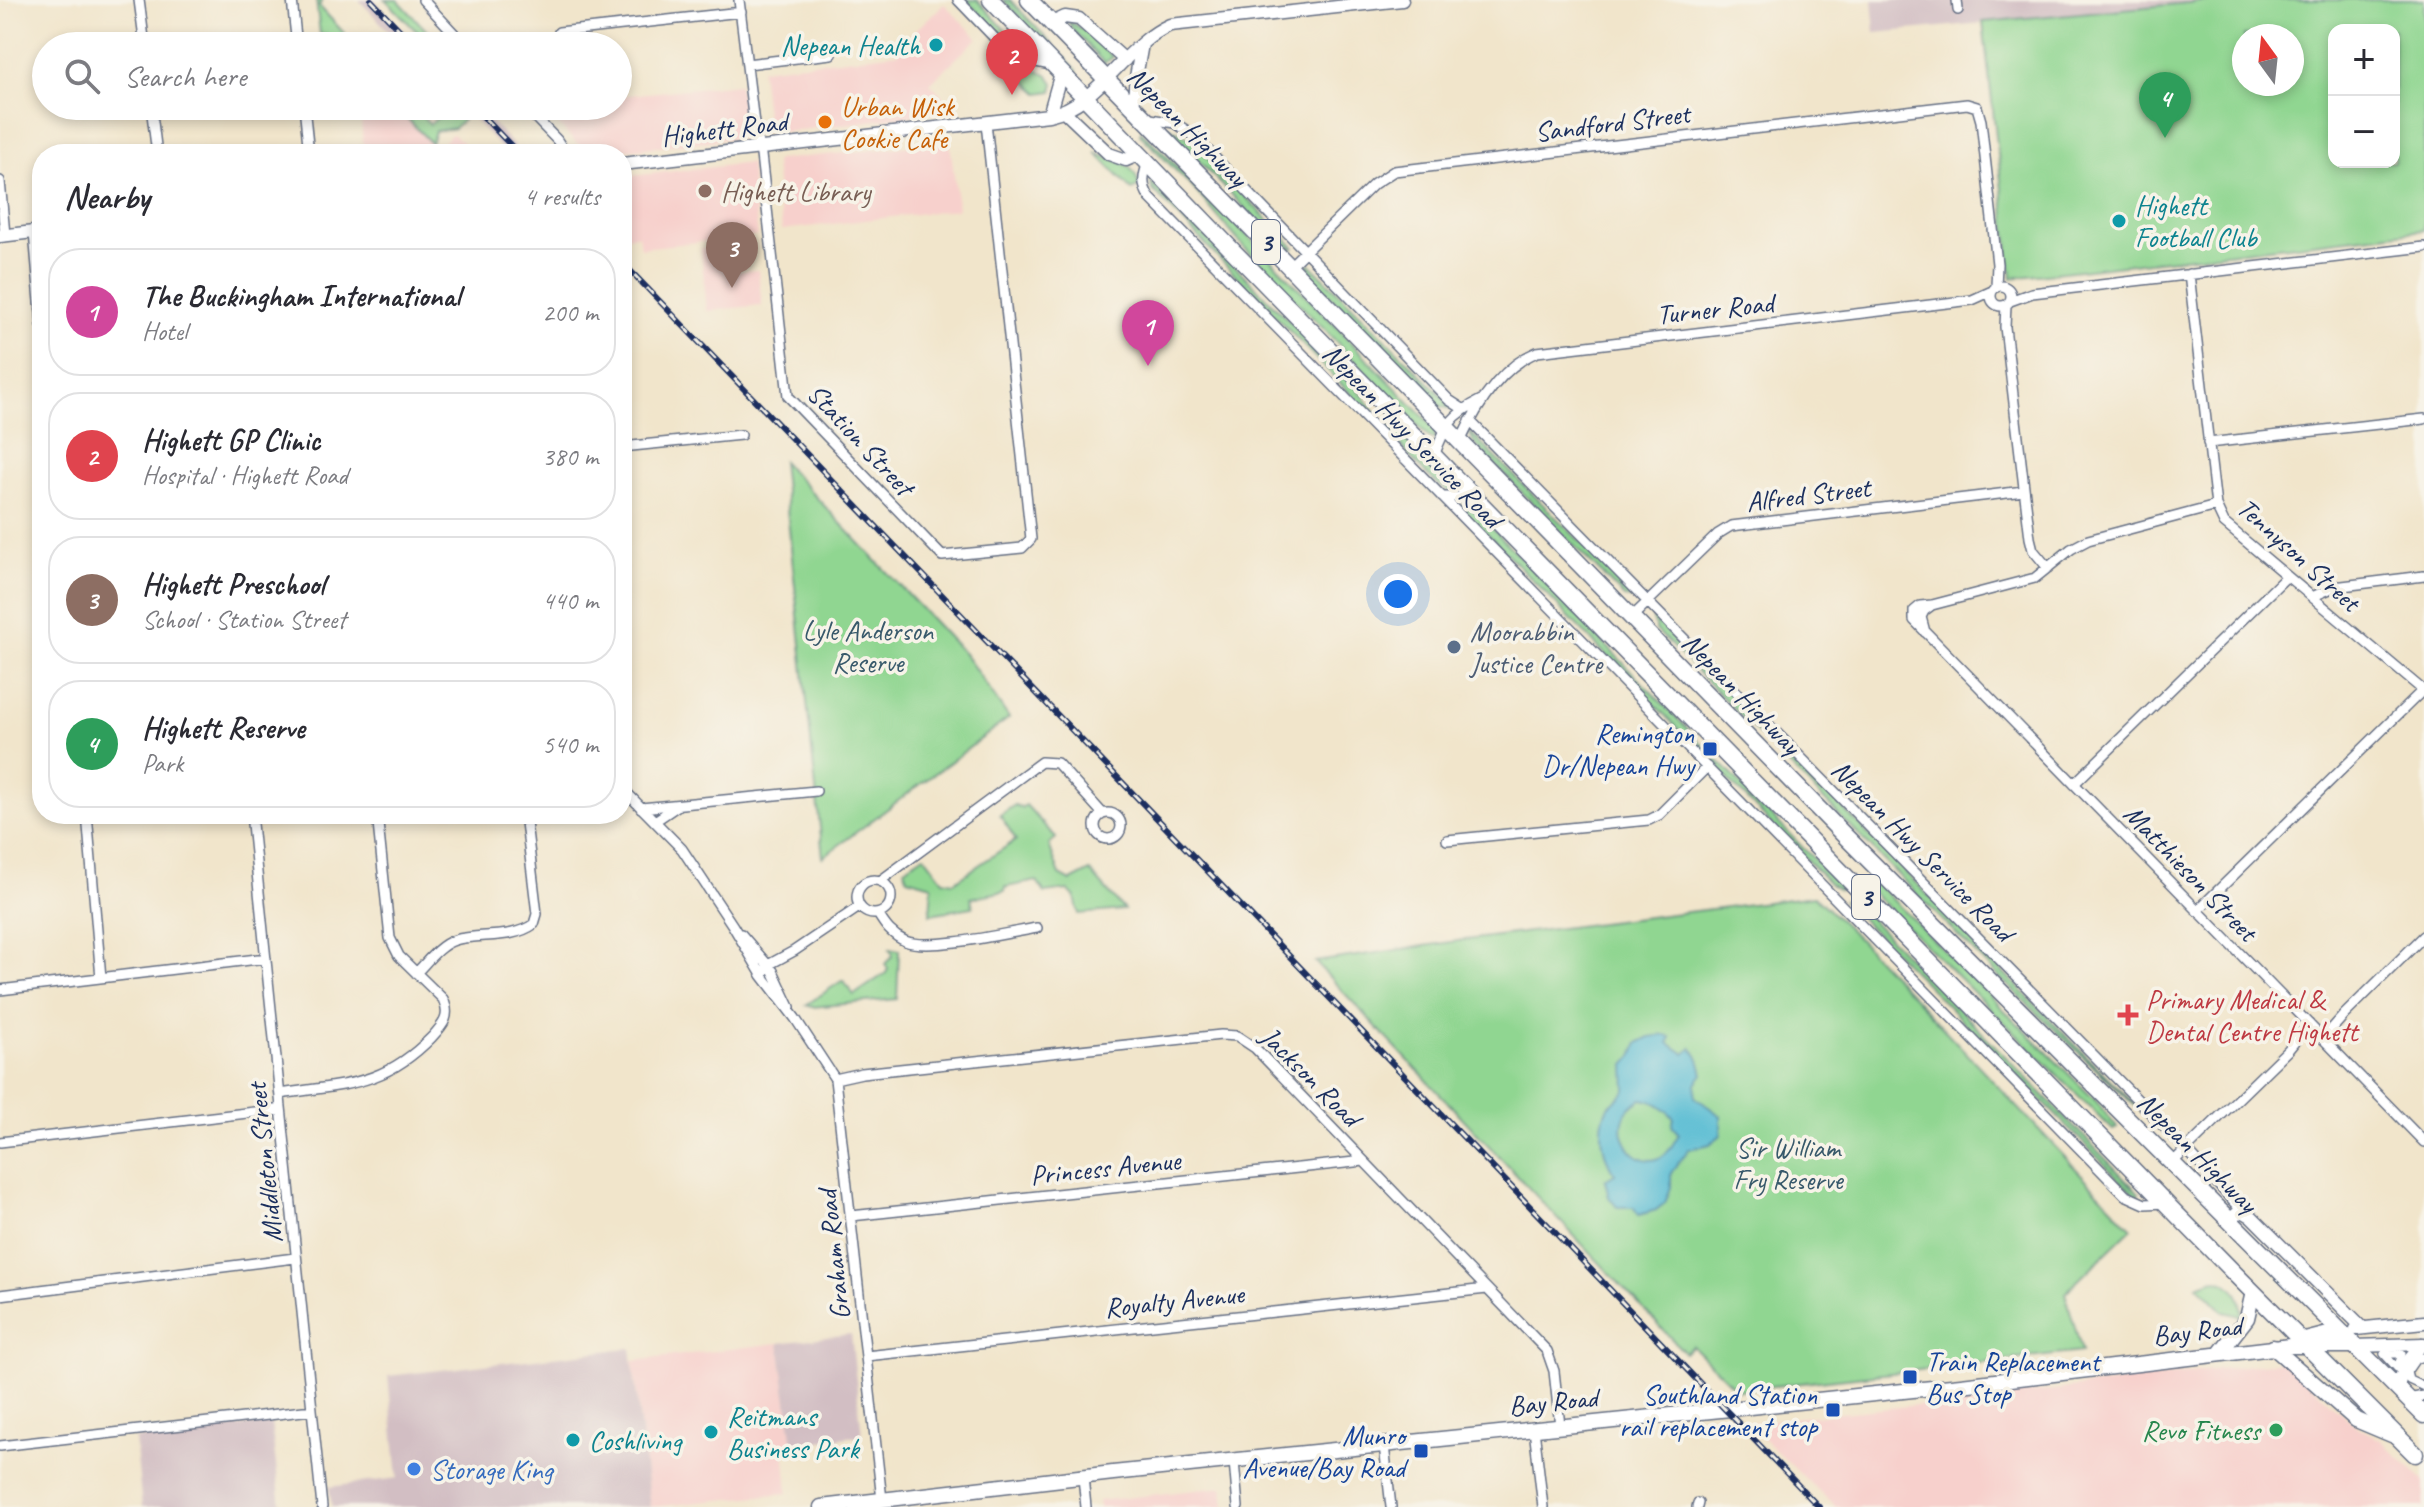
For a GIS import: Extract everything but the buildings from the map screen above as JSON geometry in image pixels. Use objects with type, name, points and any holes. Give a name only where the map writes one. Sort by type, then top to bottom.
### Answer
[{"type":"highway","name":"Nepean Highway","points":[[991,0],[2253,1292],[2300,1344],[2415,1454]]},
{"type":"highway","name":"Nepean Highway","points":[[1029,0],[2171,1164],[2236,1215],[2354,1346],[2410,1395],[2424,1415]]},
{"type":"highway","points":[[1124,137],[1139,113]]},
{"type":"highway","points":[[1856,886],[1876,866]]},
{"type":"main road","points":[[2219,1354],[2247,1318],[2253,1292]]},
{"type":"main road","points":[[2300,1344],[2340,1331]]},
{"type":"main road","name":"Bay Road","points":[[821,1507],[1961,1385],[2300,1344],[2354,1346]]},
{"type":"main road","points":[[2273,1347],[2356,1420],[2398,1438]]},
{"type":"street","points":[[139,0],[143,32]]},
{"type":"street","points":[[292,0],[295,32]]},
{"type":"street","points":[[423,0],[453,32]]},
{"type":"street","points":[[739,0],[759,148]]},
{"type":"street","points":[[958,0],[1007,51],[1058,69],[1049,115]]},
{"type":"street","points":[[1049,0],[1049,20],[1065,17],[1079,19],[1125,60]]},
{"type":"street","name":"Highett Road","points":[[632,163],[1049,115],[1064,111],[1084,97],[1142,44],[1177,22],[1402,0]]},
{"type":"street","points":[[559,32],[741,12]]},
{"type":"street","points":[[1139,113],[1136,77],[1142,44]]},
{"type":"street","points":[[747,64],[831,54]]},
{"type":"street","name":"Sandford Street","points":[[1290,266],[1374,184],[1394,171],[1967,104],[1977,107],[1981,121],[2001,296]]},
{"type":"street","points":[[1064,111],[1109,154],[1126,160],[1144,158]]},
{"type":"street","name":"Nepean Hwy Service Road","points":[[1139,113],[1184,127],[1449,400],[1463,409]]},
{"type":"street","points":[[153,120],[156,144]]},
{"type":"street","points":[[305,120],[308,144]]},
{"type":"street","points":[[538,120],[560,144]]},
{"type":"street","name":"Station Street","points":[[759,148],[788,396],[942,556],[1022,548],[1031,539],[986,123]]},
{"type":"street","name":"Nepean Hwy Service Road","points":[[1144,158],[1143,186],[1150,198],[1442,497],[2125,1195],[2145,1204],[2166,1203]]},
{"type":"street","points":[[0,181],[2,235],[32,232]]},
{"type":"street","name":"Turner Road","points":[[1460,442],[1481,400],[1522,359],[1546,350],[2424,247]]},
{"type":"street","name":"Tennyson Street","points":[[2189,274],[2216,506],[2224,523],[2423,690]]},
{"type":"street","points":[[2001,296],[2033,550],[2048,568],[2088,540],[2216,506]]},
{"type":"street","name":"Turner Road","points":[[1434,456],[1445,426],[1463,409],[1481,400]]},
{"type":"street","points":[[1384,437],[1386,407]]},
{"type":"street","points":[[2208,443],[2424,419]]},
{"type":"street","name":"Nepean Hwy Service Road","points":[[1470,421],[2187,1150],[2236,1215]]},
{"type":"street","points":[[632,446],[741,435]]},
{"type":"street","name":"Alfred Street","points":[[1632,617],[1718,534],[1739,524],[2024,491]]},
{"type":"street","points":[[1442,497],[1475,497]]},
{"type":"street","name":"Matthieson Street","points":[[2048,568],[2026,580],[1932,605],[1923,604],[1914,620],[2424,1142]]},
{"type":"street","points":[[2074,784],[2287,576]]},
{"type":"street","points":[[2312,597],[2334,587],[2424,576]]},
{"type":"street","points":[[2197,911],[2423,690]]},
{"type":"street","points":[[880,881],[888,887],[891,897],[889,906],[878,914],[867,914],[858,902],[859,889],[866,882],[880,881],[1041,762],[1057,763],[1103,814]]},
{"type":"street","points":[[1447,840],[1649,820],[1659,815],[1707,767]]},
{"type":"street","points":[[641,808],[816,791]]},
{"type":"street","name":"Graham Road","points":[[632,799],[682,849],[762,975],[835,1079],[882,1500]]},
{"type":"street","points":[[655,821],[680,805]]},
{"type":"street","points":[[88,824],[101,978]]},
{"type":"street","name":"Middleton Street","points":[[252,824],[322,1507]]},
{"type":"street","points":[[280,1094],[357,1084],[380,1076],[412,1058],[447,1018],[443,999],[399,956],[390,938],[378,824]]},
{"type":"street","points":[[416,973],[444,946],[455,940],[524,931],[534,924],[537,914],[526,824]]},
{"type":"street","points":[[1838,901],[1856,886]]},
{"type":"street","points":[[762,975],[858,902]]},
{"type":"street","points":[[878,914],[890,932],[916,944],[1037,928]]},
{"type":"street","name":"Graham Road","points":[[733,926],[770,968],[795,1018]]},
{"type":"street","points":[[2171,1164],[2288,1050],[2344,1015],[2424,936]]},
{"type":"street","points":[[0,990],[266,958]]},
{"type":"street","name":"Jackson Road","points":[[835,1079],[1229,1034],[1243,1038],[1550,1357],[1560,1426]]},
{"type":"street","points":[[0,1142],[281,1109]]},
{"type":"street","name":"Princess Avenue","points":[[851,1216],[1364,1161]]},
{"type":"street","points":[[2236,1215],[2285,1248],[2363,1328]]},
{"type":"street","points":[[0,1295],[295,1258]]},
{"type":"street","name":"Royalty Avenue","points":[[866,1356],[1487,1289]]},
{"type":"street","points":[[2340,1331],[2424,1322]]},
{"type":"street","points":[[2354,1346],[2423,1348]]},
{"type":"street","points":[[2423,1348],[2407,1372],[2409,1380],[2424,1387]]},
{"type":"street","points":[[2410,1395],[2406,1364],[2423,1348]]},
{"type":"street","points":[[0,1446],[312,1410]]},
{"type":"street","points":[[1534,1429],[1543,1507]]},
{"type":"street","points":[[1384,1445],[1391,1507]]},
{"type":"street","points":[[1234,1461],[1238,1507]]},
{"type":"street","points":[[1083,1477],[1086,1507]]},
{"type":"shaded area","points":[[359,0],[374,0],[405,32],[390,32]]},
{"type":"shaded area","points":[[1872,0],[2220,0],[2221,1],[1875,33]]},
{"type":"shaded area","points":[[944,4],[978,38],[930,83],[957,110],[768,134],[761,69],[898,53],[896,48]]},
{"type":"shaded area","points":[[739,84],[745,137],[632,149],[632,144],[578,144],[554,120],[632,120],[632,95]]},
{"type":"shaded area","points":[[361,120],[408,120],[431,144],[363,144]]},
{"type":"shaded area","points":[[474,120],[489,120],[512,144],[497,144]]},
{"type":"shaded area","points":[[452,134],[464,144],[441,144]]},
{"type":"shaded area","points":[[950,142],[958,209],[782,230],[777,160]]},
{"type":"shaded area","points":[[750,163],[758,236],[640,248],[638,235],[632,235],[632,176]]},
{"type":"shaded area","points":[[727,245],[729,272],[758,270],[762,305],[707,311],[701,249]]},
{"type":"shaded area","points":[[851,1334],[862,1435],[793,1445],[779,1343]]},
{"type":"shaded area","points":[[779,1343],[793,1445],[784,1446],[788,1493],[650,1507],[633,1361]]},
{"type":"shaded area","points":[[631,1348],[650,1507],[332,1507],[329,1487],[398,1478],[388,1376]]},
{"type":"shaded area","points":[[2283,1361],[2356,1426],[2381,1440],[2424,1481],[2424,1507],[1836,1507],[1746,1423],[2015,1395]]},
{"type":"shaded area","points":[[271,1423],[281,1507],[142,1507],[135,1439]]},
{"type":"shaded area","points":[[1223,1487],[1225,1507],[1099,1507],[1098,1501]]},
{"type":"green space","points":[[316,0],[322,0],[319,6],[343,32],[320,32]]},
{"type":"green space","points":[[386,0],[398,0],[428,32],[417,32]]},
{"type":"green space","points":[[966,0],[977,0],[1025,53],[1008,43]]},
{"type":"green space","points":[[1003,0],[1010,0],[1077,70],[1076,76]]},
{"type":"green space","points":[[2220,0],[2424,0],[2424,230],[2012,278],[1983,22]]},
{"type":"green space","points":[[1068,21],[1084,30],[1113,57],[1104,63]]},
{"type":"green space","points":[[998,52],[1049,76],[1054,83],[1052,91],[1039,93],[996,54]]},
{"type":"green space","points":[[409,120],[426,120],[430,124],[435,120],[463,120],[454,128],[435,131],[431,143]]},
{"type":"green space","points":[[1169,127],[1189,138],[1294,247],[1292,249],[1279,243],[1177,139]]},
{"type":"green space","points":[[1141,131],[1421,414],[1434,428],[1436,440],[1430,438],[1244,247],[1194,189],[1140,134]]},
{"type":"green space","points":[[1096,153],[1129,167],[1139,186],[1132,190]]},
{"type":"green space","points":[[1151,182],[1362,394],[1381,421],[1371,415],[1152,189]]},
{"type":"green space","points":[[1309,263],[1452,406],[1451,409],[1436,405],[1312,277]]},
{"type":"green space","points":[[1390,425],[1449,485],[1455,494],[1417,464]]},
{"type":"green space","points":[[1469,431],[1635,598],[1624,597],[1474,443]]},
{"type":"green space","name":"Lyle Anderson Reserve","points":[[782,461],[966,656],[1009,718],[823,857]]},
{"type":"green space","points":[[1451,501],[1474,511],[1484,520],[1842,888],[1839,890],[1830,884],[1481,527]]},
{"type":"green space","points":[[1652,615],[1974,942],[1975,947],[2147,1117],[1997,975],[1656,630]]},
{"type":"green space","points":[[1015,805],[1021,808],[1026,805],[1056,838],[1049,845],[1060,875],[1071,881],[1090,871],[1124,910],[1079,914],[1075,897],[1068,890],[1045,893],[1037,881],[971,898],[973,907],[930,914],[932,885],[907,878],[905,868],[924,855],[943,880],[954,882],[1016,840],[1000,815]]},
{"type":"green space","points":[[1869,876],[2096,1101],[2117,1128],[2113,1130],[1870,890]]},
{"type":"green space","name":"Sir William Fry Reserve","points":[[1814,896],[1852,932],[2132,1228],[2065,1293],[2082,1352],[1737,1390],[1692,1346],[1685,1353],[1315,962]]},
{"type":"green space","points":[[1843,900],[1858,906],[2139,1193],[2137,1197]]},
{"type":"green space","points":[[890,949],[899,950],[897,999],[806,1005],[843,980],[854,995],[886,973],[888,969],[885,964],[893,955]]},
{"type":"green space","points":[[2214,1279],[2236,1292],[2241,1302],[2241,1316],[2224,1312],[2198,1285]]},
{"type":"water","points":[[1650,1037],[1671,1037],[1669,1043],[1685,1054],[1692,1048],[1703,1074],[1696,1083],[1695,1097],[1721,1116],[1721,1135],[1710,1144],[1689,1149],[1671,1173],[1671,1187],[1665,1203],[1656,1210],[1639,1215],[1633,1207],[1617,1207],[1609,1197],[1605,1180],[1615,1174],[1605,1151],[1602,1124],[1607,1109],[1626,1090],[1625,1065],[1638,1043]],"holes":[[[1642,1099],[1660,1105],[1674,1118],[1672,1126],[1679,1134],[1667,1152],[1655,1160],[1644,1159],[1634,1153],[1623,1133],[1623,1121],[1629,1109]]]},
{"type":"railway","points":[[371,0],[402,32]]},
{"type":"railway","points":[[486,120],[509,144]]},
{"type":"railway","points":[[632,272],[1819,1507]]},
{"type":"place","name":"Nepean Health","points":[[936,45]]},
{"type":"place","name":"Highett GP Clinic","points":[[1012,95]]},
{"type":"place","name":"Urban Wisk Cookie Cafe","points":[[825,122]]},
{"type":"place","name":"Highett Reserve","points":[[2165,138]]},
{"type":"place","name":"Highett Library","points":[[705,191]]},
{"type":"place","name":"Highett Football Club","points":[[2119,221]]},
{"type":"place","name":"Highett Preschool","points":[[732,288]]},
{"type":"place","name":"The Buckingham International","points":[[1148,366]]},
{"type":"place","name":"Moorabbin Justice Centre","points":[[1454,647]]},
{"type":"place","name":"Remington Dr/Nepean Hwy","points":[[1710,749]]},
{"type":"place","name":"Primary Medical & Dental Centre Highett","points":[[2128,1015]]},
{"type":"place","name":"Train Replacement Bus Stop","points":[[1910,1377]]},
{"type":"place","name":"Southland Station rail replacement stop","points":[[1833,1410]]},
{"type":"place","name":"Revo Fitness","points":[[2276,1430]]},
{"type":"place","name":"Reitmans Business Park","points":[[711,1432]]},
{"type":"place","name":"Coshliving","points":[[573,1440]]},
{"type":"place","name":"Munro Avenue/Bay Road","points":[[1421,1451]]},
{"type":"place","name":"Storage King","points":[[414,1469]]}]
